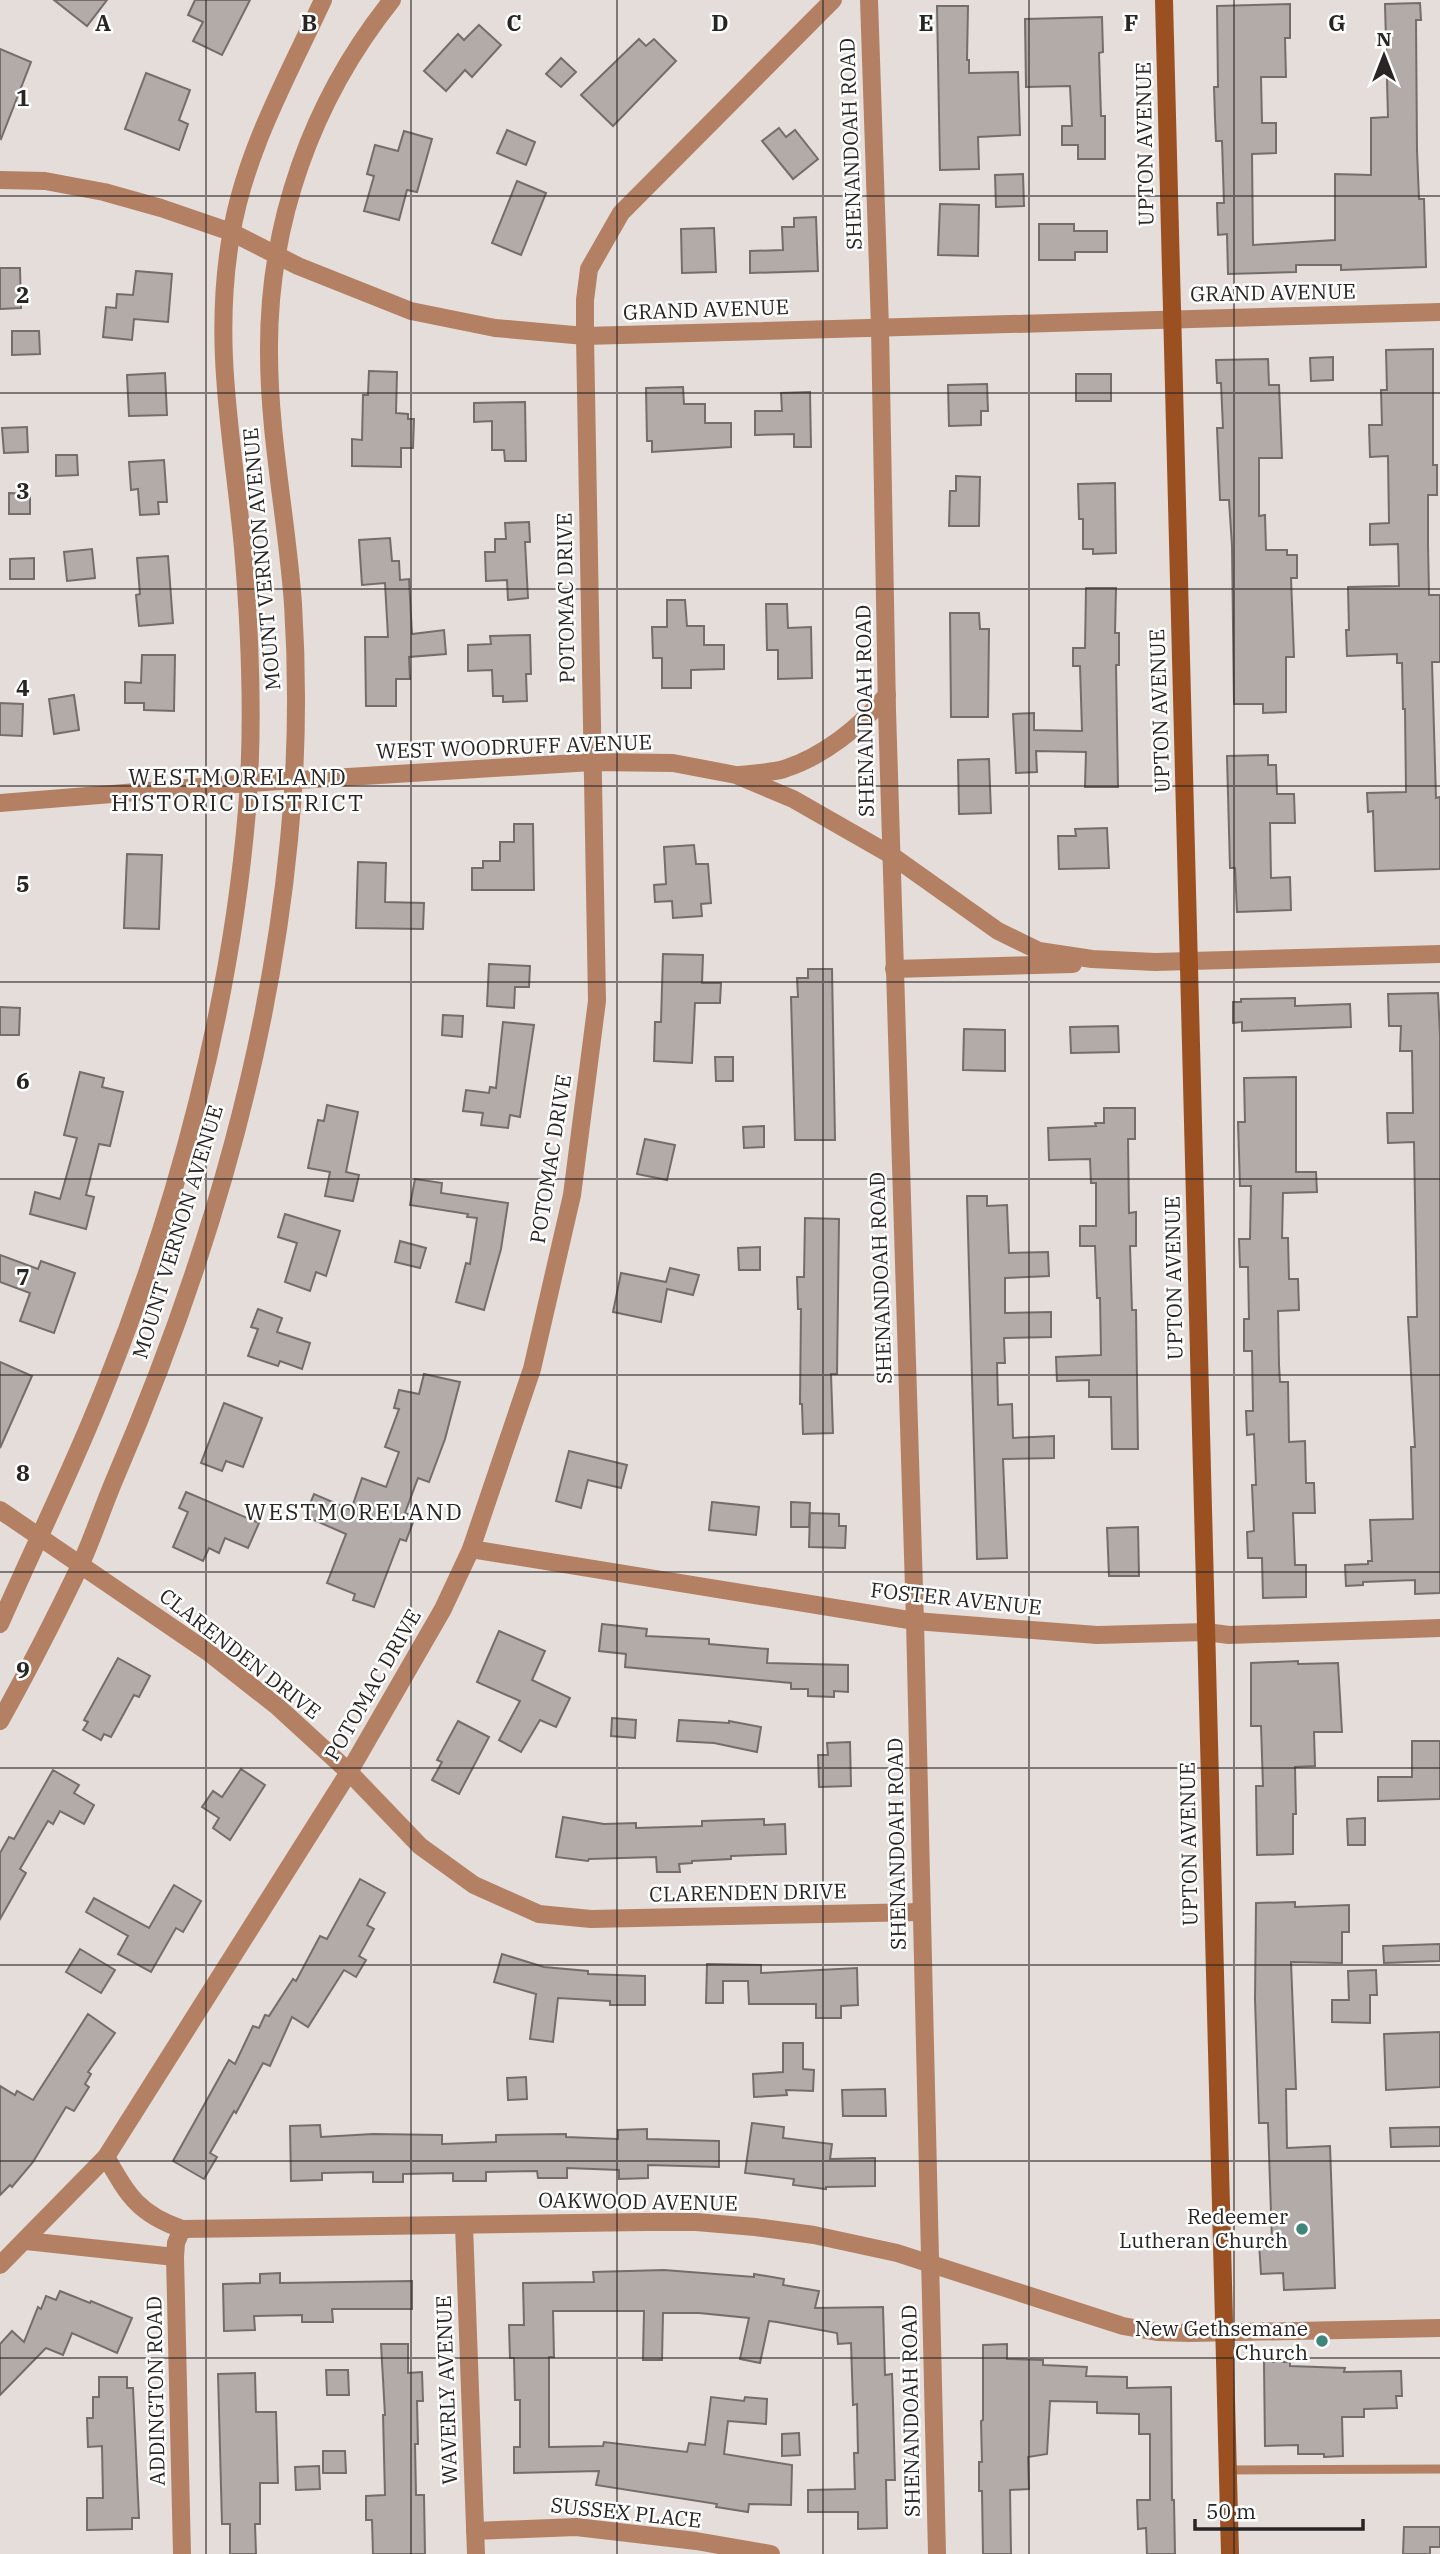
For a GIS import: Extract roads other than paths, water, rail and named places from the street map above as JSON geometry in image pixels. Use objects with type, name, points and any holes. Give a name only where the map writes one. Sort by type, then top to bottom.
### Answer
[{"type":"street","name":"MOUNT VERNON AVENUE","points":[[0,1624],[76,1458],[108,1381],[135,1304],[189,1130],[230,951],[240,882],[249,783],[248,642],[244,563],[223,370],[225,282],[231,232],[248,169],[270,109],[323,0]]},
{"type":"street","name":"MOUNT VERNON AVENUE","points":[[0,1721],[80,1565],[140,1423],[182,1309],[218,1199],[250,1076],[272,962],[289,841],[297,723],[294,627],[268,355],[276,253],[295,175],[332,88],[363,38],[392,0]]},
{"type":"street","name":"POTOMAC DRIVE","points":[[0,2265],[106,2157],[349,1772],[443,1609],[471,1549],[532,1369],[572,1195],[597,1001],[585,336],[585,300],[589,269],[621,214],[833,0]]},
{"type":"street","name":"SHENANDOAH ROAD","points":[[869,0],[880,327],[894,969],[915,1621],[937,2554]]},
{"type":"street","name":"UPTON AVENUE","points":[[1164,0],[1230,2554]]},
{"type":"street","name":"GRAND AVENUE","points":[[0,180],[45,181],[104,191],[161,208],[231,232],[298,265],[411,311],[495,328],[585,336],[1440,312]]},
{"type":"street","name":"WEST WOODRUFF AVENUE","points":[[736,775],[782,769],[824,751],[848,733],[887,695]]},
{"type":"street","name":"WEST WOODRUFF AVENUE","points":[[0,803],[249,783],[592,762],[673,763],[736,775],[793,799],[891,855],[998,931],[1039,951],[1092,959],[1155,962]]},
{"type":"street","name":"WEST WOODRUFF AVENUE","points":[[894,969],[1440,954]]},
{"type":"street","name":"CLARENDEN DRIVE","points":[[0,1510],[208,1652],[278,1707],[349,1772],[420,1846],[474,1885],[539,1914],[591,1919],[921,1912]]},
{"type":"street","name":"FOSTER AVENUE","points":[[471,1549],[915,1621],[1097,1635],[1206,1632],[1229,1635],[1440,1628]]},
{"type":"street","name":"OAKWOOD AVENUE","points":[[106,2157],[123,2187],[138,2205],[158,2220],[182,2229],[645,2221],[723,2224],[784,2230],[844,2241],[931,2264],[1123,2326],[1157,2332],[1440,2328]]},
{"type":"street","name":"WAVERLY AVENUE","points":[[464,2225],[476,2554]]},
{"type":"street","name":"ADDINGTON ROAD","points":[[182,2229],[176,2244],[175,2257],[182,2554]]},
{"type":"street","points":[[26,2241],[175,2257]]},
{"type":"street","name":"SUSSEX PLACE","points":[[475,2531],[576,2527],[771,2554]]},
{"type":"lane","points":[[1228,2470],[1440,2469]]},
{"type":"place","name":"Redeemer Lutheran Church","points":[[1302,2229]]},
{"type":"place","name":"New Gethsemane Church","points":[[1322,2341]]},
{"type":"district","name":"WESTMORELAND HISTORIC DISTRICT","points":[[238,790]]},
{"type":"district","name":"WESTMORELAND","points":[[354,1512]]}]
